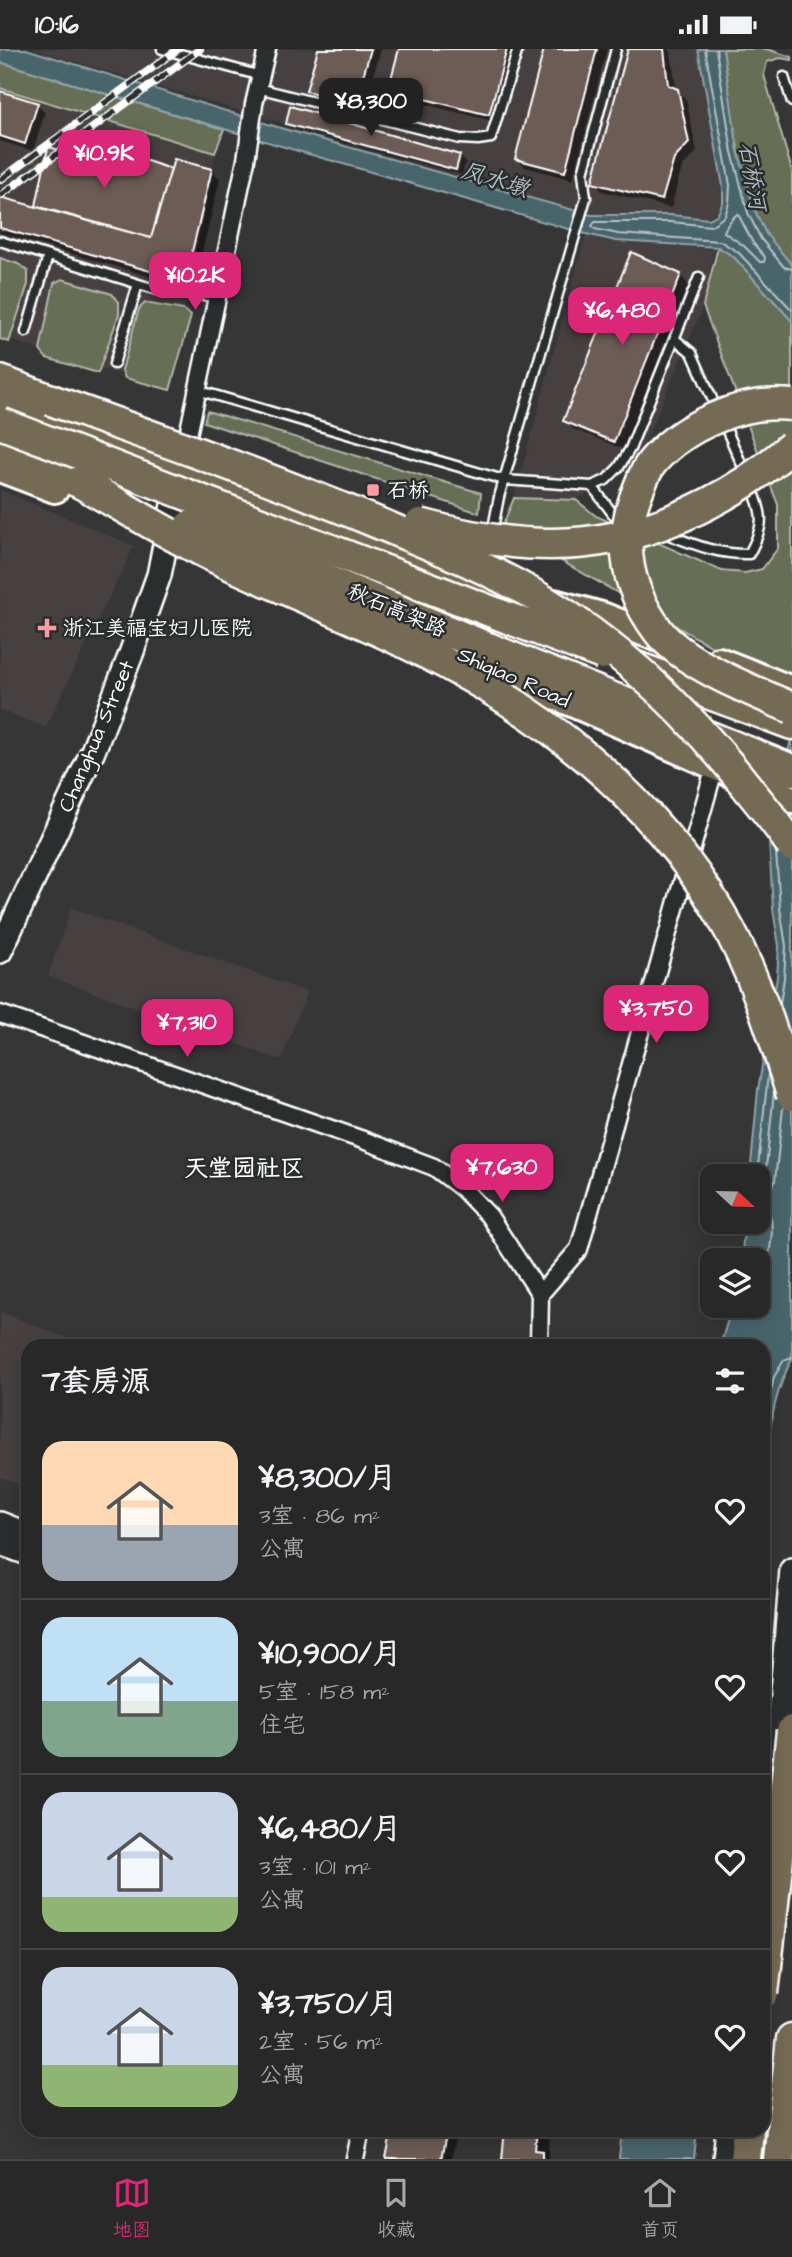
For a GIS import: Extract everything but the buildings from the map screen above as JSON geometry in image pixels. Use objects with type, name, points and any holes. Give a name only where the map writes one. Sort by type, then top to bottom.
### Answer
[{"type":"highway","points":[[0,381],[285,484],[483,567],[537,596],[577,622],[651,680],[735,771],[792,846]]},
{"type":"highway","points":[[792,405],[774,403],[744,407],[696,426],[674,440],[652,462],[640,485],[626,530],[628,557],[636,595],[661,635],[705,667],[792,708]]},
{"type":"highway","name":"秋石高架路","points":[[0,423],[615,659],[792,724]]},
{"type":"highway","points":[[285,484],[452,533],[492,540],[571,543],[612,538],[688,513],[754,477],[792,446]]},
{"type":"highway","name":"秋石高架路","points":[[0,452],[292,566],[791,770]]},
{"type":"highway","points":[[79,482],[221,561],[418,649],[478,681],[528,713],[604,773],[670,840],[694,871],[721,914],[761,1001],[792,1095]]},
{"type":"highway","points":[[770,1930],[792,1731]]},
{"type":"highway","points":[[779,2159],[792,2039]]},
{"type":"highway","points":[[787,2159],[792,2134]]},
{"type":"highway","points":[[745,2159],[747,2137]]},
{"type":"main road","points":[[0,404],[180,472],[484,571],[792,690]]},
{"type":"main road","name":"Shiqiao Road","points":[[0,468],[232,555],[792,800]]},
{"type":"street","points":[[180,472],[267,49]]},
{"type":"street","name":"Changhua Street","points":[[0,951],[93,751],[159,575],[180,472]]},
{"type":"street","points":[[540,1294],[579,1249],[715,766]]},
{"type":"street","points":[[0,1014],[363,1140],[433,1167],[463,1189],[488,1216],[540,1294],[539,1339]]},
{"type":"street","points":[[0,1524],[21,1532]]},
{"type":"street","points":[[0,1543],[21,1550]]},
{"type":"street","points":[[770,1820],[776,1783],[792,1570]]},
{"type":"street","points":[[355,2159],[360,2137]]},
{"type":"street","points":[[725,2159],[728,2137]]},
{"type":"lane","points":[[162,49],[188,52],[257,89],[460,139],[478,140],[491,138],[518,49]]},
{"type":"lane","points":[[489,547],[504,480],[586,198],[583,173],[616,49]]},
{"type":"lane","points":[[784,77],[792,102]]},
{"type":"lane","points":[[0,241],[158,290],[217,297]]},
{"type":"lane","points":[[26,332],[48,256]]},
{"type":"lane","points":[[197,390],[504,480],[592,486],[606,480],[631,449],[699,277]]},
{"type":"lane","points":[[114,364],[138,284]]},
{"type":"lane","points":[[592,486],[613,514],[705,549],[729,554],[749,554],[760,534],[761,507],[692,353],[675,338]]},
{"type":"shaded area","points":[[33,49],[698,49],[723,186],[723,202],[718,214],[709,219],[671,215],[591,215]]},
{"type":"shaded area","points":[[0,90],[215,153],[170,390],[0,337]]},
{"type":"shaded area","points":[[586,234],[616,241],[714,249],[703,307],[646,440],[626,471],[576,500],[514,498]]},
{"type":"shaded area","name":"浙江美福宝妇儿医院","points":[[0,490],[134,546],[46,727],[0,710]]},
{"type":"shaded area","points":[[71,908],[307,992],[281,1060],[48,976]]},
{"type":"shaded area","points":[[0,1312],[70,1339],[21,1339],[21,1484],[0,1477]]},
{"type":"green space","points":[[723,49],[766,49],[792,57],[792,60],[780,58],[767,62],[764,75],[792,171],[792,265],[765,232],[748,190],[737,143]]},
{"type":"green space","points":[[0,62],[224,129],[215,153],[0,88]]},
{"type":"green space","points":[[718,247],[734,257],[792,321],[792,679],[711,646],[502,527],[514,498],[576,500],[596,516],[722,571],[745,573],[762,569],[778,548],[778,505],[703,306]]},
{"type":"green space","points":[[0,258],[18,264],[28,271],[28,284],[9,342],[0,339]]},
{"type":"green space","points":[[62,279],[112,294],[119,302],[119,314],[98,373],[46,358],[40,350],[54,283]]},
{"type":"green space","points":[[145,303],[183,310],[191,316],[170,390],[125,378],[122,370],[139,309]]},
{"type":"green space","points":[[207,411],[481,493],[479,513],[204,422]]},
{"type":"water","points":[[0,49],[26,49],[284,129],[591,215],[671,215],[709,219],[718,214],[723,202],[723,186],[698,49],[723,49],[738,151],[755,211],[766,234],[792,265],[792,321],[734,257],[718,247],[616,241],[586,234],[0,62]]},
{"type":"water","points":[[792,734],[792,1359],[780,1387],[770,1429],[770,1339],[722,1339],[728,1318],[770,1318],[770,1248],[742,1248],[744,1234],[770,1234],[770,1164],[751,1164],[758,1090],[777,977],[779,946],[773,909],[769,841]]},
{"type":"water","points":[[621,2137],[696,2137],[694,2159],[619,2159]]},
{"type":"railway","points":[[0,180],[178,49]]},
{"type":"railway","points":[[0,196],[200,49]]},
{"type":"place","name":"石桥","points":[[373,490]]},
{"type":"place","name":"浙江美福宝妇儿医院","points":[[47,628]]},
{"type":"district","name":"天堂园社区","points":[[244,1168]]},
{"type":"water label","name":"石桥河","points":[[753,176]]},
{"type":"water label","name":"凤水墩","points":[[495,179]]}]
